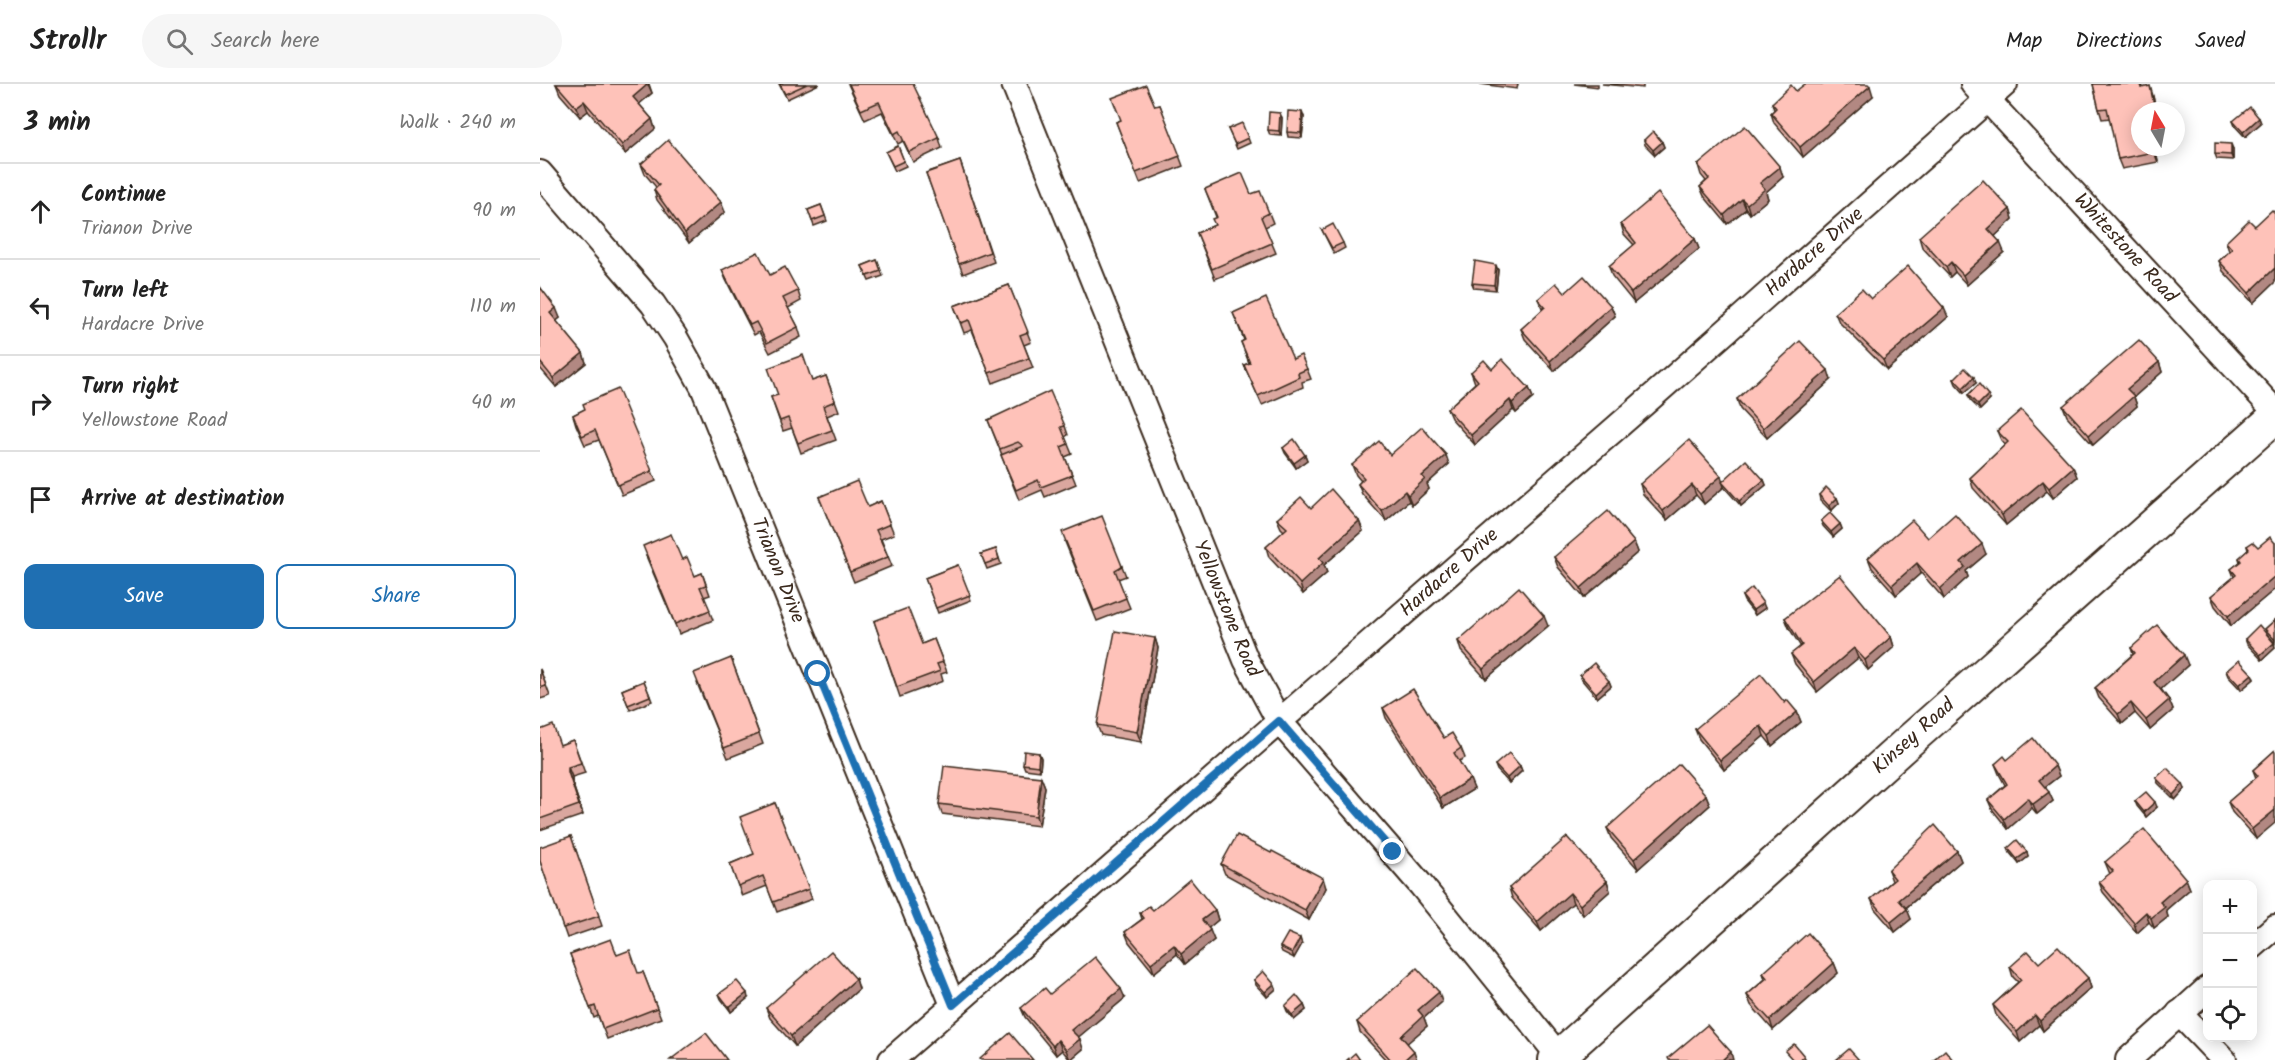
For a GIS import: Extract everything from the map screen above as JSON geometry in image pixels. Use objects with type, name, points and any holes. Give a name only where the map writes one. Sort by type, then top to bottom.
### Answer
[{"type":"street","name":"Yellowstone Road","points":[[1014,84],[1246,660],[1279,721],[1421,885],[1559,1059]]},
{"type":"street","name":"Hardacre Drive","points":[[891,1060],[1663,387],[1989,89]]},
{"type":"street","name":"Whitestone Road","points":[[1989,89],[2275,411]]},
{"type":"street","name":"Trianon Drive","points":[[540,173],[652,304],[675,337],[703,387],[953,1005]]},
{"type":"street","name":"Kinsey Road","points":[[1559,1059],[1908,742],[2275,417]]},
{"type":"street","points":[[2257,943],[2275,927]]},
{"type":"street","points":[[2128,1060],[2203,992]]},
{"type":"street","points":[[2180,1013],[2224,1060]]},
{"type":"building","points":[[556,84],[648,84],[633,97],[652,119],[622,145],[584,101],[576,107]]},
{"type":"building","points":[[780,84],[807,84],[785,94]]},
{"type":"building","points":[[849,84],[913,84],[939,138],[909,152],[899,131],[894,134],[879,102],[861,110]]},
{"type":"building","points":[[1805,84],[1868,84],[1870,86],[1800,147],[1771,113],[1776,108],[1772,103],[1791,85],[1796,91]]},
{"type":"building","points":[[2093,84],[2140,84],[2141,88],[2150,86],[2153,102],[2131,102],[2131,156],[2133,156],[2118,159],[2107,108],[2099,109]]},
{"type":"building","points":[[1146,85],[1155,106],[1160,105],[1180,156],[1136,173],[1116,122],[1121,120],[1112,98]]},
{"type":"building","points":[[2250,107],[2259,118],[2243,132],[2233,121]]},
{"type":"building","points":[[1288,111],[1302,112],[1301,133],[1287,132]]},
{"type":"building","points":[[1269,112],[1280,113],[1279,131],[1268,130]]},
{"type":"building","points":[[1242,123],[1248,138],[1235,144],[1228,129]]},
{"type":"building","points":[[1745,126],[1780,167],[1760,183],[1765,189],[1747,204],[1742,199],[1724,215],[1700,187],[1709,179],[1698,165]]},
{"type":"building","points":[[1653,131],[1662,142],[1653,150],[1644,140]]},
{"type":"building","points":[[668,140],[721,202],[685,233],[654,190],[659,185],[641,164]]},
{"type":"building","points":[[2215,143],[2231,144],[2231,155],[2215,154]]},
{"type":"building","points":[[898,146],[904,161],[893,166],[886,152]]},
{"type":"building","points":[[960,161],[990,252],[959,264],[926,173]]},
{"type":"building","points":[[1242,173],[1251,194],[1260,191],[1269,213],[1261,217],[1272,243],[1212,269],[1197,233],[1215,225],[1212,219],[1217,217],[1205,189]]},
{"type":"building","points":[[1983,180],[2010,209],[1988,229],[2000,242],[1963,275],[1951,262],[1946,267],[1919,237]]},
{"type":"building","points":[[1658,193],[1695,239],[1631,293],[1609,266],[1636,243],[1621,224]]},
{"type":"building","points":[[821,205],[825,216],[812,221],[808,210]]},
{"type":"building","points":[[2272,210],[2275,213],[2275,268],[2249,293],[2219,261],[2232,249],[2226,242],[2249,220],[2255,226]]},
{"type":"building","points":[[1333,224],[1343,243],[1332,248],[1322,230]]},
{"type":"building","points":[[758,252],[770,275],[785,267],[798,291],[783,298],[798,327],[767,343],[756,322],[750,325],[722,270]]},
{"type":"building","points":[[877,260],[881,271],[867,276],[862,266]]},
{"type":"building","points":[[1475,261],[1496,265],[1494,285],[1472,283]]},
{"type":"building","points":[[1908,266],[1944,308],[1883,360],[1835,313],[1862,289],[1871,299]]},
{"type":"building","points":[[1584,276],[1611,306],[1550,361],[1521,329],[1545,307],[1538,299],[1556,283],[1565,293]]},
{"type":"building","points":[[1009,285],[1028,332],[1020,335],[1029,358],[989,373],[969,320],[961,323],[954,306]]},
{"type":"building","points":[[540,287],[556,308],[550,313],[583,353],[553,378],[540,362]]},
{"type":"building","points":[[1266,298],[1293,359],[1301,355],[1307,369],[1298,373],[1299,377],[1258,396],[1244,365],[1250,363],[1241,342],[1245,340],[1233,313]]},
{"type":"building","points":[[2139,340],[2159,362],[2127,389],[2134,396],[2089,435],[2063,406]]},
{"type":"building","points":[[1800,341],[1828,370],[1763,428],[1737,399]]},
{"type":"building","points":[[803,355],[812,381],[826,376],[835,401],[823,406],[832,430],[798,443],[788,418],[780,421],[771,397],[778,395],[768,368]]},
{"type":"building","points":[[1502,359],[1529,388],[1512,403],[1510,400],[1471,435],[1447,409],[1478,381],[1471,372],[1484,360],[1492,369]]},
{"type":"building","points":[[1965,368],[1974,377],[1963,388],[1954,379]]},
{"type":"building","points":[[1979,384],[1988,395],[1978,405],[1968,395]]},
{"type":"building","points":[[618,389],[652,471],[618,485],[595,430],[582,436],[573,415],[585,409],[583,404]]},
{"type":"building","points":[[1050,391],[1065,426],[1061,427],[1068,444],[1061,447],[1072,475],[1041,487],[1038,480],[1016,490],[1001,455],[1023,446],[1018,442],[1000,449],[988,420]]},
{"type":"building","points":[[2021,410],[2073,467],[2049,488],[2043,481],[2002,515],[1970,478],[2008,442],[1997,431]]},
{"type":"building","points":[[1422,427],[1446,455],[1422,476],[1425,479],[1408,495],[1405,491],[1382,511],[1358,484],[1364,478],[1352,465],[1379,441],[1390,455]]},
{"type":"building","points":[[1294,439],[1305,455],[1294,463],[1283,448]]},
{"type":"building","points":[[1689,440],[1721,476],[1700,494],[1692,485],[1663,511],[1640,484]]},
{"type":"building","points":[[1746,460],[1764,480],[1739,501],[1722,482]]},
{"type":"building","points":[[857,481],[868,507],[881,501],[890,524],[876,530],[888,557],[850,572],[819,497]]},
{"type":"building","points":[[1826,487],[1837,498],[1829,506],[1819,495]]},
{"type":"building","points":[[1331,489],[1359,521],[1319,558],[1323,563],[1300,584],[1266,547],[1287,528],[1277,519],[1301,497],[1311,508]]},
{"type":"building","points":[[1608,511],[1634,542],[1581,588],[1554,557]]},
{"type":"building","points":[[1830,513],[1840,524],[1831,532],[1821,521]]},
{"type":"building","points":[[1955,514],[1982,544],[1961,562],[1965,567],[1940,589],[1917,563],[1892,585],[1868,558],[1912,520],[1928,538]]},
{"type":"building","points":[[1102,516],[1122,566],[1115,570],[1126,598],[1094,611],[1062,532]]},
{"type":"building","points":[[671,534],[682,560],[687,557],[695,576],[702,573],[706,585],[700,587],[710,610],[675,624],[643,546]]},
{"type":"building","points":[[2270,537],[2275,543],[2275,576],[2228,616],[2211,596],[2236,575],[2231,569],[2241,561],[2239,558],[2249,549],[2247,546],[2253,542],[2258,547]]},
{"type":"building","points":[[996,549],[999,559],[985,564],[981,554]]},
{"type":"building","points":[[958,565],[970,595],[936,608],[925,578]]},
{"type":"building","points":[[1840,575],[1891,637],[1865,660],[1854,648],[1814,682],[1791,654],[1802,645],[1785,618]]},
{"type":"building","points":[[1519,587],[1544,616],[1483,669],[1458,641]]},
{"type":"building","points":[[1752,588],[1763,603],[1753,610],[1742,596]]},
{"type":"building","points":[[908,608],[922,644],[934,639],[943,662],[937,664],[940,671],[897,687],[874,621]]},
{"type":"building","points":[[2275,620],[2275,640],[2265,629]]},
{"type":"building","points":[[2157,625],[2184,655],[2154,682],[2169,700],[2146,720],[2131,703],[2118,714],[2095,688],[2135,653],[2131,648]]},
{"type":"building","points":[[2259,625],[2274,643],[2260,655],[2245,639]]},
{"type":"building","points":[[1115,631],[1155,638],[1137,732],[1097,725]]},
{"type":"building","points":[[731,658],[759,734],[724,748],[694,673]]},
{"type":"building","points":[[2239,660],[2252,674],[2239,685],[2226,671]]},
{"type":"building","points":[[1594,663],[1609,681],[1596,693],[1580,675]]},
{"type":"building","points":[[540,669],[546,686],[540,688]]},
{"type":"building","points":[[1761,674],[1785,703],[1787,700],[1797,712],[1769,736],[1761,726],[1720,760],[1695,729]]},
{"type":"building","points":[[644,681],[650,696],[628,705],[622,690]]},
{"type":"building","points":[[1413,689],[1444,738],[1452,733],[1461,748],[1454,753],[1470,779],[1440,798],[1383,708]]},
{"type":"building","points":[[553,725],[560,745],[573,740],[581,763],[568,767],[579,805],[540,819],[540,730]]},
{"type":"building","points":[[2033,738],[2055,766],[2039,780],[2049,792],[2033,804],[2028,798],[2004,819],[1988,800],[2007,784],[1995,764],[2004,756],[2007,760]]},
{"type":"building","points":[[1024,751],[1039,753],[1038,766],[1023,764]]},
{"type":"building","points":[[2274,751],[2275,810],[2252,829],[2228,802],[2258,776],[2253,770]]},
{"type":"building","points":[[1509,753],[1520,766],[1507,778],[1495,765]]},
{"type":"building","points":[[1679,764],[1706,795],[1634,859],[1607,828]]},
{"type":"building","points":[[944,766],[1041,777],[1036,816],[939,804]]},
{"type":"building","points":[[2167,768],[2183,784],[2173,795],[2156,778]]},
{"type":"building","points":[[2146,792],[2155,802],[2144,812],[2135,801]]},
{"type":"building","points":[[775,803],[809,889],[773,902],[763,876],[738,886],[730,864],[754,854],[740,817]]},
{"type":"building","points":[[1935,825],[1957,851],[1899,900],[1907,909],[1891,922],[1871,899],[1895,879],[1888,870]]},
{"type":"building","points":[[2144,829],[2186,879],[2160,902],[2165,907],[2151,918],[2146,912],[2134,923],[2099,882],[2113,871],[2105,862]]},
{"type":"building","points":[[1237,835],[1323,878],[1305,910],[1221,864]]},
{"type":"building","points":[[571,836],[599,916],[563,928],[540,861],[540,847]]},
{"type":"building","points":[[1567,837],[1607,881],[1580,905],[1570,893],[1537,922],[1509,888]]},
{"type":"building","points":[[2017,840],[2027,852],[2017,859],[2008,848]]},
{"type":"building","points":[[1190,879],[1215,910],[1202,920],[1210,930],[1181,954],[1174,945],[1151,963],[1125,932],[1144,918],[1140,913],[1149,906],[1153,910]]},
{"type":"building","points":[[1288,933],[1300,938],[1292,953],[1280,947]]},
{"type":"building","points":[[1808,933],[1834,963],[1770,1020],[1747,995],[1767,978],[1763,973]]},
{"type":"building","points":[[611,939],[617,955],[630,950],[638,973],[643,972],[657,1008],[603,1029],[595,1006],[590,1008],[570,954]]},
{"type":"building","points":[[2058,946],[2088,978],[2040,1021],[2035,1015],[2017,1032],[1993,1005],[2021,980],[2010,967],[2028,951],[2039,963]]},
{"type":"building","points":[[831,951],[856,979],[791,1036],[766,1008]]},
{"type":"building","points":[[1095,957],[1121,989],[1071,1030],[1080,1039],[1066,1050],[1058,1040],[1053,1046],[1021,1008],[1045,988],[1050,994]]},
{"type":"building","points":[[1417,968],[1439,992],[1418,1010],[1423,1016],[1401,1036],[1414,1051],[1404,1060],[1391,1060],[1357,1022]]},
{"type":"building","points":[[1263,971],[1274,984],[1265,992],[1254,980]]},
{"type":"building","points":[[737,981],[747,993],[729,1007],[719,994]]},
{"type":"building","points":[[1296,995],[1304,1005],[1292,1015],[1285,1006]]},
{"type":"building","points":[[1707,1025],[1731,1052],[1722,1060],[1669,1060],[1668,1058]]},
{"type":"building","points":[[706,1033],[727,1060],[670,1060]]},
{"type":"building","points":[[1010,1033],[1033,1060],[980,1059]]},
{"type":"building","points":[[1794,1044],[1804,1056],[1799,1060],[1793,1060],[1785,1051]]},
{"type":"building","points":[[1849,1049],[1859,1060],[1836,1060]]},
{"type":"building","points":[[1945,1050],[1953,1060],[1934,1060]]},
{"type":"building","points":[[1355,1053],[1360,1060],[1347,1060]]},
{"type":"route","points":[[818,674],[953,1005],[1279,721],[1393,852]]}]
